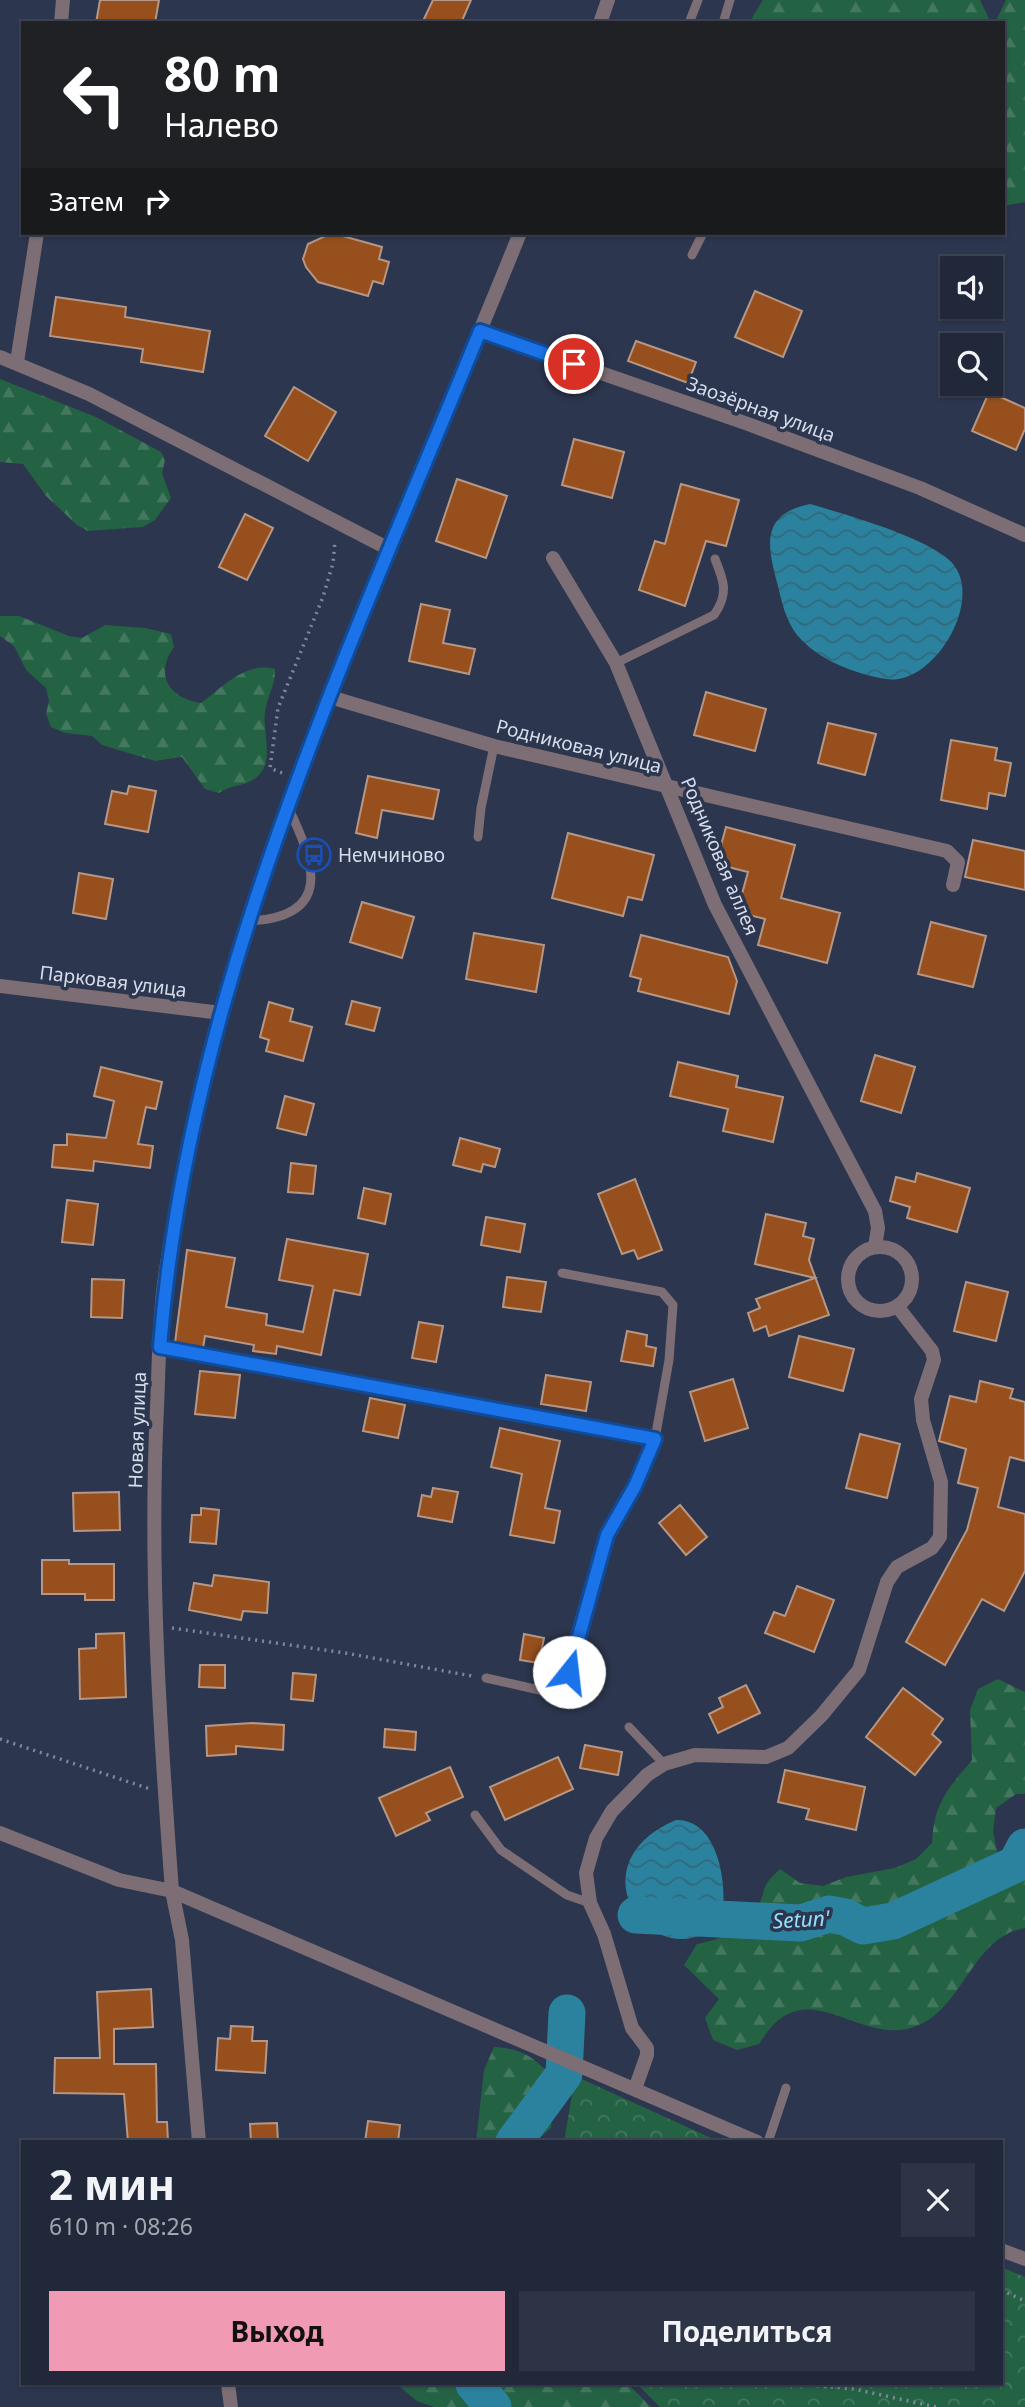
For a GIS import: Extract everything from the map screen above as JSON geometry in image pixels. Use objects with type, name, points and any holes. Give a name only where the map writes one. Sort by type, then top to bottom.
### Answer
[{"type":"street","points":[[61,21],[64,0]]},
{"type":"street","points":[[601,21],[608,0]]},
{"type":"street","points":[[17,362],[37,235]]},
{"type":"street","name":"Новая улица","points":[[199,2140],[182,1940],[172,1891],[155,1633],[153,1483],[166,1274],[179,1198],[221,1013],[288,806],[519,235]]},
{"type":"street","name":"Заозёрная улица","points":[[480,331],[748,424],[920,488],[1025,535]]},
{"type":"street","points":[[0,357],[89,394],[391,550]]},
{"type":"street","name":"Родниковая аллея","points":[[554,558],[616,663],[670,788],[715,905],[875,1211],[878,1228],[875,1247]]},
{"type":"street","name":"Родниковая улица","points":[[330,697],[494,746],[947,851],[958,862],[953,885]]},
{"type":"street","name":"Парковая улица","points":[[0,986],[221,1013]]},
{"type":"street","points":[[875,1247],[888,1247],[908,1262],[912,1286],[906,1298],[897,1306],[873,1310],[861,1305],[848,1284],[854,1259],[875,1247]]},
{"type":"street","points":[[635,2089],[647,2048],[632,2028],[604,1934],[590,1903],[586,1873],[597,1838],[612,1811],[647,1775],[664,1764],[695,1755],[766,1757],[788,1748],[821,1716],[859,1670],[887,1582],[897,1567],[932,1548],[940,1537],[941,1482],[923,1420],[921,1399],[934,1360],[932,1351],[897,1306]]},
{"type":"street","points":[[0,1833],[119,1880],[172,1891],[752,2140]]},
{"type":"street","points":[[1003,2251],[1025,2259]]},
{"type":"street","points":[[228,2385],[231,2407]]},
{"type":"lane","points":[[690,21],[698,0]]},
{"type":"lane","points":[[724,21],[730,0]]},
{"type":"lane","points":[[692,255],[702,235]]},
{"type":"lane","points":[[616,663],[715,615],[722,603],[726,584],[715,559]]},
{"type":"lane","points":[[478,837],[494,746]]},
{"type":"lane","points":[[249,921],[275,920],[291,914],[307,899],[313,878],[304,841],[288,806]]},
{"type":"lane","points":[[485,1678],[548,1692],[562,1690],[607,1535],[635,1486],[655,1439],[669,1360],[673,1305],[670,1298],[662,1292],[562,1273]]},
{"type":"lane","points":[[160,1347],[655,1439]]},
{"type":"lane","points":[[629,1727],[664,1764]]},
{"type":"lane","points":[[475,1815],[501,1850],[567,1895],[590,1903]]},
{"type":"lane","points":[[769,2140],[786,2088]]},
{"type":"path","points":[[286,774],[270,768],[278,708],[323,597],[333,563],[337,521]]},
{"type":"path","points":[[170,1628],[345,1653],[485,1678]]},
{"type":"path","points":[[0,1739],[165,1793]]},
{"type":"path","points":[[1003,2292],[1025,2301]]},
{"type":"path","points":[[808,2385],[855,2389],[936,2407]]},
{"type":"green space","points":[[763,0],[980,0],[990,21],[750,21]]},
{"type":"green space","points":[[1006,0],[1025,0],[1025,202],[1005,206],[1005,21],[996,21]]},
{"type":"green space","points":[[0,379],[96,417],[161,452],[165,460],[162,473],[171,498],[155,520],[143,527],[88,531],[77,525],[46,496],[23,464],[0,462]]},
{"type":"green space","points":[[0,616],[19,616],[69,636],[82,638],[105,625],[145,628],[171,634],[174,647],[165,667],[168,684],[180,696],[201,703],[245,672],[275,669],[265,712],[267,754],[263,769],[254,780],[219,793],[205,789],[182,757],[155,761],[102,745],[92,736],[65,733],[51,727],[46,714],[49,701],[46,688],[26,670],[14,646],[0,636]]},
{"type":"green space","points":[[998,1679],[1025,1692],[1025,1794],[1016,1794],[996,1808],[993,1832],[998,1855],[1025,1871],[1025,1928],[1006,1934],[991,1946],[941,2009],[926,2022],[907,2029],[886,2030],[811,2010],[793,2012],[776,2023],[759,2044],[737,2050],[713,2040],[705,2018],[719,1999],[684,1965],[697,1944],[733,1933],[748,1922],[758,1907],[767,1883],[780,1869],[800,1883],[823,1886],[846,1877],[895,1868],[916,1859],[932,1843],[933,1829],[943,1798],[972,1760],[970,1710],[978,1689]]},
{"type":"green space","points":[[494,2047],[521,2052],[540,2065],[554,2079],[551,2128],[537,2140],[476,2140],[484,2070]]},
{"type":"green space","points":[[575,2076],[716,2140],[564,2140]]},
{"type":"green space","points":[[1003,2268],[1025,2277],[1025,2407],[660,2407],[638,2385],[1003,2385]]},
{"type":"green space","points":[[629,2385],[651,2407],[434,2407],[417,2401],[400,2387]]},
{"type":"water","points":[[810,504],[920,542],[948,559],[959,574],[962,593],[959,614],[951,635],[938,654],[922,668],[904,678],[886,679],[862,674],[815,652],[793,630],[785,612],[771,558],[771,534],[782,515]]},
{"type":"water","points":[[676,1820],[691,1823],[702,1830],[711,1842],[721,1873],[724,1905],[722,1919],[706,1932],[679,1939],[658,1933],[641,1920],[630,1902],[625,1881],[631,1859],[647,1838]]},
{"type":"building","points":[[100,0],[159,0],[155,21],[96,21]]},
{"type":"building","points":[[433,0],[471,0],[462,21],[423,21]]},
{"type":"building","points":[[328,235],[339,235],[382,247],[379,259],[389,262],[383,284],[373,281],[368,296],[318,282],[303,259],[308,244]]},
{"type":"building","points":[[755,291],[802,311],[783,357],[735,337]]},
{"type":"building","points":[[56,297],[126,307],[125,317],[210,331],[203,372],[141,362],[143,349],[50,336]]},
{"type":"building","points":[[636,341],[696,362],[688,383],[628,361]]},
{"type":"building","points":[[294,387],[336,412],[308,461],[265,436]]},
{"type":"building","points":[[987,396],[998,396],[1025,408],[1025,429],[1016,450],[972,431]]},
{"type":"building","points":[[574,439],[624,452],[612,498],[562,485]]},
{"type":"building","points":[[457,479],[507,496],[486,558],[436,541]]},
{"type":"building","points":[[681,484],[739,500],[726,546],[706,541],[685,606],[639,590],[655,541],[665,544]]},
{"type":"building","points":[[245,514],[273,528],[247,580],[219,567]]},
{"type":"building","points":[[421,604],[450,610],[443,643],[475,649],[469,674],[409,661]]},
{"type":"building","points":[[706,692],[766,709],[755,751],[694,735]]},
{"type":"building","points":[[828,723],[876,734],[865,775],[818,763]]},
{"type":"building","points":[[951,740],[997,748],[995,760],[1011,763],[1005,796],[989,793],[987,809],[941,800]]},
{"type":"building","points":[[368,776],[439,790],[433,819],[382,810],[377,838],[356,833]]},
{"type":"building","points":[[129,786],[156,791],[148,832],[105,824],[112,791],[127,794]]},
{"type":"building","points":[[726,827],[795,845],[781,898],[840,913],[827,963],[758,945],[765,919],[737,912],[748,872],[716,864]]},
{"type":"building","points":[[568,833],[654,855],[642,900],[628,897],[623,916],[552,898]]},
{"type":"building","points":[[973,840],[1025,851],[1025,890],[965,877]]},
{"type":"building","points":[[79,873],[113,879],[106,919],[73,913]]},
{"type":"building","points":[[362,902],[414,917],[402,958],[350,942]]},
{"type":"building","points":[[931,922],[986,936],[973,987],[918,974]]},
{"type":"building","points":[[474,933],[544,945],[536,992],[466,979]]},
{"type":"building","points":[[641,935],[728,957],[737,981],[729,1014],[638,991],[641,979],[630,976]]},
{"type":"building","points":[[352,1001],[380,1008],[374,1031],[346,1024]]},
{"type":"building","points":[[269,1002],[293,1009],[290,1021],[312,1027],[303,1061],[266,1051],[269,1040],[260,1037]]},
{"type":"building","points":[[875,1055],[915,1067],[901,1113],[861,1101]]},
{"type":"building","points":[[678,1062],[738,1076],[736,1087],[783,1097],[773,1142],[723,1131],[728,1109],[670,1096]]},
{"type":"building","points":[[101,1067],[162,1082],[156,1109],[146,1107],[138,1144],[153,1146],[150,1168],[94,1161],[93,1171],[52,1167],[54,1145],[67,1145],[67,1134],[106,1138],[114,1101],[94,1096]]},
{"type":"building","points":[[285,1096],[314,1104],[306,1135],[277,1128]]},
{"type":"building","points":[[460,1138],[500,1149],[495,1167],[483,1164],[481,1172],[453,1165]]},
{"type":"building","points":[[291,1163],[316,1166],[313,1194],[288,1192]]},
{"type":"building","points":[[917,1173],[970,1188],[957,1232],[907,1218],[910,1207],[890,1201],[896,1177],[915,1182]]},
{"type":"building","points":[[635,1179],[662,1250],[638,1259],[634,1250],[622,1254],[598,1194]]},
{"type":"building","points":[[364,1188],[391,1194],[385,1224],[358,1218]]},
{"type":"building","points":[[67,1200],[98,1204],[93,1245],[62,1242]]},
{"type":"building","points":[[766,1214],[806,1223],[803,1236],[814,1239],[809,1260],[829,1315],[769,1336],[766,1326],[754,1331],[748,1313],[760,1308],[756,1299],[815,1278],[755,1264]]},
{"type":"building","points":[[486,1217],[525,1224],[520,1252],[481,1245]]},
{"type":"building","points":[[287,1239],[368,1254],[360,1295],[334,1290],[321,1355],[277,1346],[276,1354],[253,1351],[254,1345],[205,1336],[203,1348],[175,1343],[187,1250],[235,1258],[226,1307],[267,1314],[266,1325],[303,1332],[313,1286],[279,1280]]},
{"type":"building","points":[[507,1277],[546,1282],[541,1312],[503,1307]]},
{"type":"building","points":[[92,1279],[124,1280],[122,1318],[91,1317]]},
{"type":"building","points":[[966,1282],[1008,1292],[996,1341],[954,1331]]},
{"type":"building","points":[[419,1322],[443,1326],[436,1362],[412,1358]]},
{"type":"building","points":[[627,1331],[647,1335],[646,1346],[656,1348],[653,1366],[621,1361]]},
{"type":"building","points":[[799,1336],[854,1349],[843,1391],[789,1377]]},
{"type":"building","points":[[200,1371],[240,1375],[235,1418],[195,1414]]},
{"type":"building","points":[[546,1375],[591,1382],[586,1411],[541,1404]]},
{"type":"building","points":[[733,1379],[748,1428],[705,1441],[690,1392]]},
{"type":"building","points":[[980,1381],[1013,1389],[1010,1398],[1025,1402],[1025,1461],[1010,1457],[998,1507],[1025,1514],[1025,1571],[1004,1611],[982,1599],[945,1665],[906,1642],[967,1530],[978,1488],[958,1483],[966,1449],[939,1441],[950,1396],[976,1402]]},
{"type":"building","points":[[370,1398],[405,1405],[398,1438],[363,1431]]},
{"type":"building","points":[[500,1428],[560,1441],[545,1508],[560,1511],[554,1543],[510,1535],[522,1474],[491,1467]]},
{"type":"building","points":[[860,1434],[900,1444],[887,1498],[846,1488]]},
{"type":"building","points":[[433,1488],[458,1492],[452,1522],[418,1516],[422,1495],[431,1497]]},
{"type":"building","points":[[119,1492],[120,1530],[74,1531],[73,1493]]},
{"type":"building","points":[[680,1505],[707,1537],[686,1555],[659,1523]]},
{"type":"building","points":[[201,1508],[219,1510],[216,1544],[190,1542],[192,1515],[201,1515]]},
{"type":"building","points":[[42,1560],[69,1560],[69,1564],[114,1564],[114,1600],[85,1600],[85,1594],[42,1594]]},
{"type":"building","points":[[214,1575],[269,1582],[267,1613],[243,1611],[241,1620],[189,1610],[194,1583],[212,1586]]},
{"type":"building","points":[[797,1586],[834,1600],[814,1652],[765,1633],[774,1612],[785,1616]]},
{"type":"building","points":[[124,1633],[126,1697],[80,1699],[79,1649],[96,1648],[96,1634]]},
{"type":"building","points":[[524,1634],[544,1638],[539,1663],[520,1660]]},
{"type":"building","points":[[200,1665],[225,1665],[225,1688],[199,1687]]},
{"type":"building","points":[[293,1673],[316,1675],[313,1701],[291,1699]]},
{"type":"building","points":[[746,1685],[760,1713],[718,1733],[709,1714],[723,1707],[719,1698]]},
{"type":"building","points":[[903,1688],[943,1719],[932,1734],[941,1742],[915,1775],[866,1737]]},
{"type":"building","points":[[252,1723],[284,1725],[283,1750],[236,1746],[236,1754],[207,1756],[206,1726]]},
{"type":"building","points":[[385,1729],[416,1732],[415,1750],[384,1747]]},
{"type":"building","points":[[585,1745],[622,1752],[618,1775],[580,1768]]},
{"type":"building","points":[[558,1757],[573,1789],[505,1820],[490,1787]]},
{"type":"building","points":[[450,1767],[463,1797],[426,1813],[430,1820],[396,1836],[379,1798]]},
{"type":"building","points":[[785,1770],[865,1787],[856,1830],[806,1819],[809,1809],[778,1802]]},
{"type":"building","points":[[151,1989],[153,2027],[114,2029],[114,2064],[156,2064],[157,2122],[167,2122],[168,2140],[128,2140],[124,2094],[54,2093],[55,2058],[100,2058],[97,1992]]},
{"type":"building","points":[[231,2026],[253,2027],[252,2041],[267,2041],[265,2073],[216,2070],[218,2038],[230,2039]]},
{"type":"building","points":[[368,2121],[400,2125],[398,2140],[365,2140]]},
{"type":"building","points":[[277,2123],[278,2140],[251,2140],[250,2124]]},
{"type":"waterway","name":"Setun'","points":[[636,1915],[801,1923],[829,1914],[845,1917],[863,1926],[893,1921],[1016,1864],[1025,1847]]},
{"type":"waterway","name":"Setun'","points":[[515,2140],[564,2074],[567,2013]]},
{"type":"waterway","name":"Setun'","points":[[475,2385],[493,2407]]},
{"type":"place","name":"Немчиново","points":[[314,855]]},
{"type":"route","points":[[569,1672],[607,1535],[635,1486],[655,1439],[160,1347],[166,1274],[179,1198],[221,1013],[249,921],[288,806],[330,697],[480,331],[574,364]]}]
